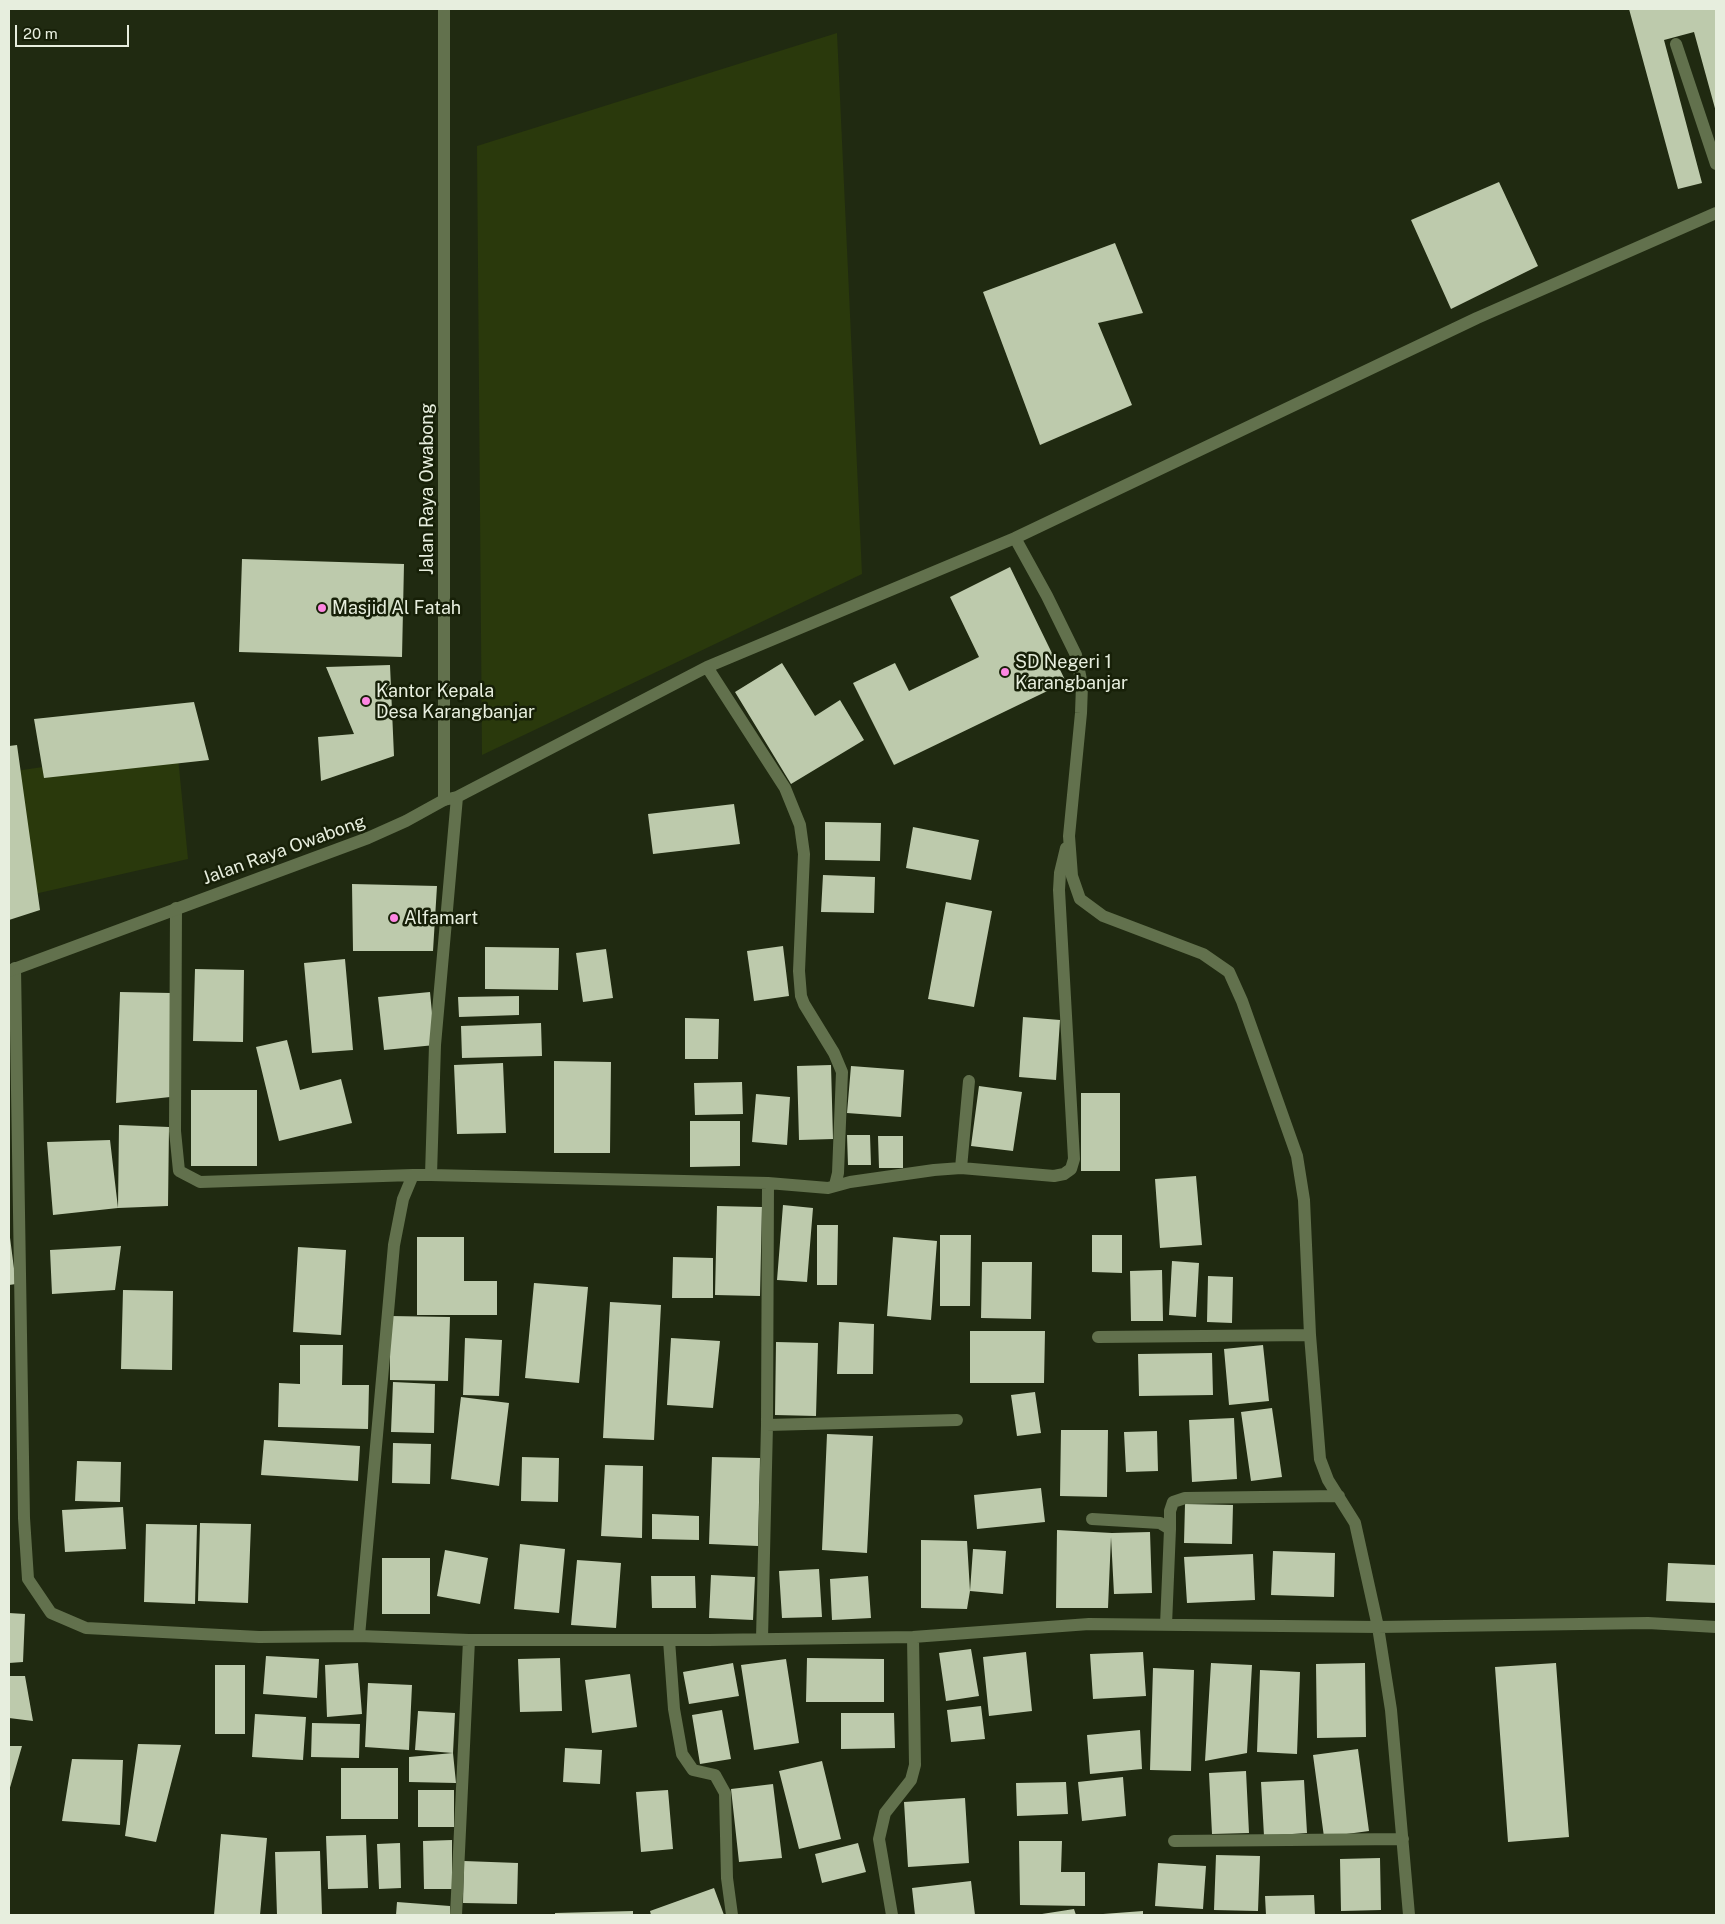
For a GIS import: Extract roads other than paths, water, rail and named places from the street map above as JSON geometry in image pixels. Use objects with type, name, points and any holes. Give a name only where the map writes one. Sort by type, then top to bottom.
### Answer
[{"type":"street","name":"Jalan Raya Owabong","points":[[12,970],[368,838],[406,822],[451,799],[444,9]]},
{"type":"street","points":[[1676,44],[1716,164]]},
{"type":"street","points":[[431,1175],[435,1045],[451,799],[707,667],[1015,538],[1477,318],[1716,213]]},
{"type":"street","points":[[176,908],[175,1132],[179,1171],[200,1182],[431,1175],[768,1183],[828,1188],[835,1185],[934,1170],[961,1168],[1054,1176],[1064,1174],[1071,1169],[1074,1158],[1059,890],[1060,873],[1069,836],[1082,685],[1076,655],[1047,596],[1015,538]]},
{"type":"street","points":[[707,667],[785,788],[800,824],[804,854],[799,971],[801,996],[837,1057],[842,1072],[838,1173],[835,1185]]},
{"type":"street","points":[[1069,836],[1072,876],[1080,899],[1103,916],[1203,954],[1229,972],[1242,1001],[1297,1156],[1304,1200],[1310,1335],[1320,1459],[1328,1480],[1355,1523],[1378,1627],[1391,1710],[1409,1915]]},
{"type":"street","points":[[12,970],[24,1508],[28,1579],[51,1613],[86,1628],[259,1637],[359,1636],[468,1640],[669,1640],[913,1637],[1089,1624],[1378,1627],[1648,1623],[1716,1627]]},
{"type":"street","points":[[961,1168],[969,1081]]},
{"type":"street","points":[[359,1636],[394,1245],[403,1199],[413,1175]]},
{"type":"street","points":[[762,1639],[767,1425],[768,1183]]},
{"type":"street","points":[[1098,1336],[1310,1335]]},
{"type":"street","points":[[767,1425],[957,1420]]},
{"type":"street","points":[[1166,1625],[1170,1511],[1173,1502],[1186,1498],[1339,1496]]},
{"type":"street","points":[[1092,1519],[1160,1523],[1170,1529]]},
{"type":"street","points":[[892,1915],[878,1839],[885,1813],[911,1780],[915,1765],[913,1637]]},
{"type":"street","points":[[456,1915],[468,1640]]},
{"type":"street","points":[[669,1640],[674,1709],[682,1754],[693,1770],[715,1775],[725,1793],[727,1885],[732,1915]]},
{"type":"street","points":[[1174,1841],[1403,1839]]},
{"type":"place","name":"Masjid Al Fatah","points":[[322,608]]},
{"type":"place","name":"SD Negeri 1 Karangbanjar","points":[[1005,672]]},
{"type":"place","name":"Kantor Kepala Desa Karangbanjar","points":[[366,701]]},
{"type":"place","name":"Alfamart","points":[[394,918]]}]
